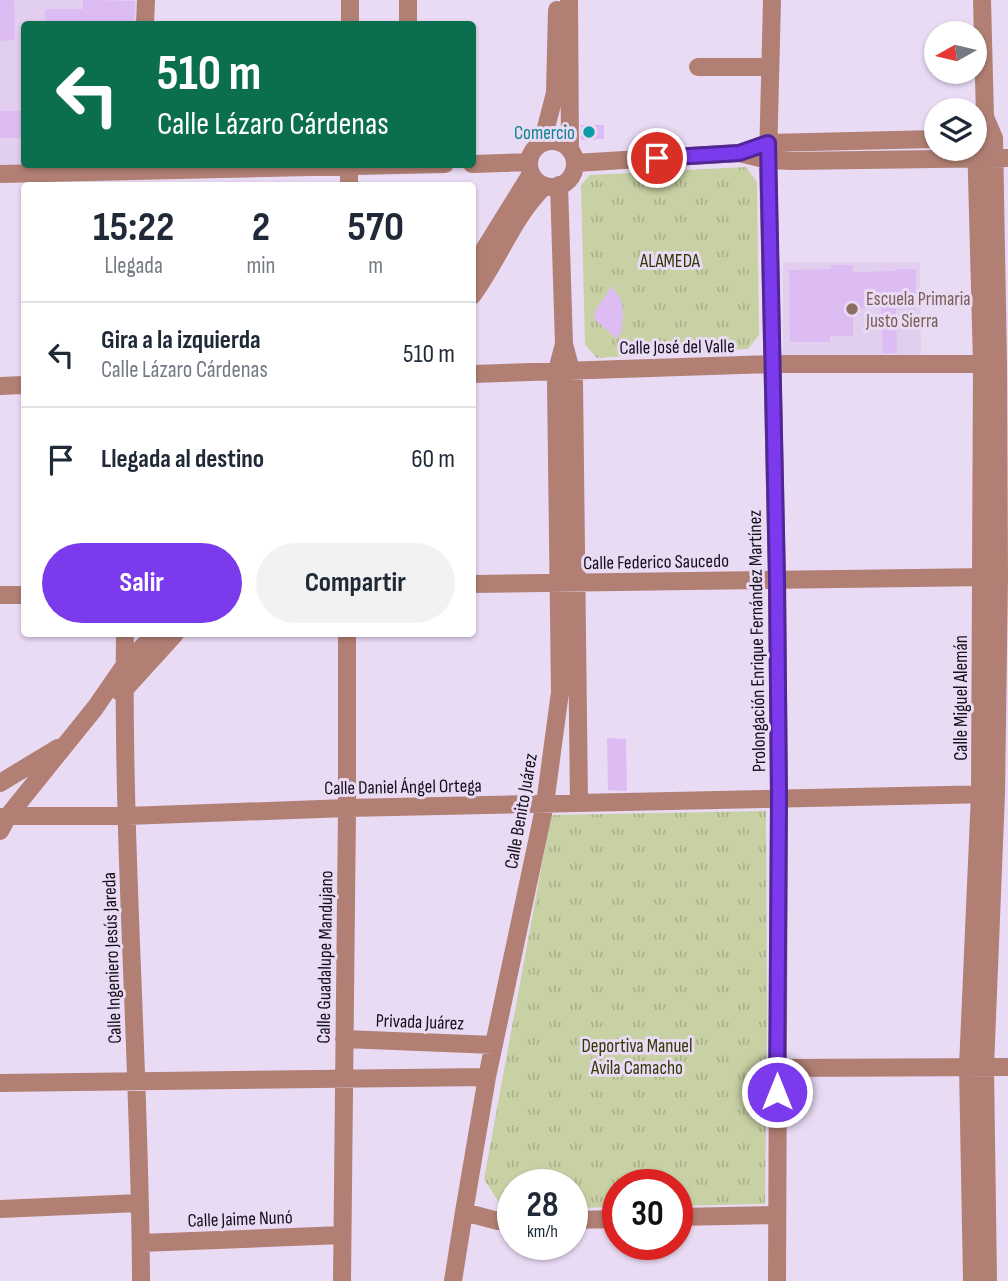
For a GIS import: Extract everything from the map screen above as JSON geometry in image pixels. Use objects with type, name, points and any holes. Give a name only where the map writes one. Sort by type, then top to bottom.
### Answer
[{"type":"street","points":[[145,21],[146,0]]},
{"type":"street","points":[[350,0],[350,21]]},
{"type":"street","points":[[408,0],[408,20]]},
{"type":"street","points":[[476,165],[541,177],[571,177],[574,170],[562,93],[558,0]]},
{"type":"street","points":[[542,143],[562,93],[569,0]]},
{"type":"street","name":"Prolongación Enrique Fernández Martínez","points":[[772,0],[768,151],[779,798],[777,1281]]},
{"type":"street","name":"Calle Miguel Alemán","points":[[972,1281],[977,1067],[995,794],[996,364],[993,158],[985,117],[982,0]]},
{"type":"street","points":[[698,67],[770,67]]},
{"type":"street","points":[[572,156],[739,153],[924,140]]},
{"type":"street","points":[[476,290],[531,200],[541,177],[531,154],[542,143],[549,141],[564,144],[572,156]]},
{"type":"street","points":[[768,151],[791,161],[993,158]]},
{"type":"street","points":[[0,174],[349,172],[397,168]]},
{"type":"street","points":[[476,264],[541,177]]},
{"type":"street","name":"Calle Benito Juárez","points":[[541,177],[564,344],[567,583],[579,803]]},
{"type":"street","name":"Calle José del Valle","points":[[476,373],[773,364],[996,364]]},
{"type":"street","points":[[0,386],[21,385]]},
{"type":"street","name":"Calle Federico Saucedo","points":[[476,584],[996,577]]},
{"type":"street","name":"Calle Benito Juárez","points":[[453,1281],[487,1077],[545,804],[559,692],[567,583]]},
{"type":"street","points":[[0,595],[21,595]]},
{"type":"street","name":"Calle Ingeniero Jesús Jareda","points":[[125,637],[127,816],[141,1281]]},
{"type":"street","points":[[3,821],[95,708],[124,666],[152,637]]},
{"type":"street","points":[[95,708],[125,689],[172,637]]},
{"type":"street","name":"Calle Guadalupe Mandujano","points":[[342,1281],[347,637]]},
{"type":"street","points":[[0,783],[64,745]]},
{"type":"street","name":"Calle Daniel Ángel Ortega","points":[[3,821],[347,808],[995,794]]},
{"type":"street","name":"Privada Juárez","points":[[344,1039],[494,1045]]},
{"type":"street","name":"Calle Miguel Alemán","points":[[977,1067],[988,1281]]},
{"type":"street","points":[[777,1068],[1008,1067]]},
{"type":"street","points":[[0,1083],[487,1077]]},
{"type":"street","points":[[0,1209],[139,1203]]},
{"type":"street","points":[[464,1212],[497,1221]]},
{"type":"street","points":[[693,1217],[776,1215]]},
{"type":"street","name":"Calle Jaime Nunó","points":[[141,1243],[342,1235]]},
{"type":"shaded area","points":[[0,0],[139,0],[138,21],[21,21],[21,167],[0,168]]},
{"type":"shaded area","name":"Escuela Primaria Justo Sierra","points":[[783,262],[920,262],[921,356],[783,356]]},
{"type":"green space","name":"ALAMEDA","points":[[746,167],[757,182],[759,335],[748,349],[597,358],[585,345],[581,185],[590,175]]},
{"type":"green space","name":"Deportiva Manuel Avila Camacho","points":[[766,811],[765,1204],[693,1206],[693,1169],[602,1169],[602,1207],[588,1208],[588,1169],[497,1169],[497,1200],[484,1179],[551,815]]},
{"type":"building","points":[[0,0],[14,0],[15,40],[0,41]]},
{"type":"building","points":[[83,0],[135,1],[134,21],[45,21],[45,9],[83,9]]},
{"type":"building","points":[[0,111],[21,111],[21,138],[0,138]]},
{"type":"building","name":"Comercio","points":[[581,125],[604,125],[604,139],[581,140]]},
{"type":"building","points":[[831,265],[853,265],[853,272],[916,269],[916,309],[896,308],[897,353],[883,353],[881,308],[853,308],[853,336],[830,336],[830,342],[790,342],[789,270],[831,269]]},
{"type":"building","points":[[612,286],[622,302],[622,330],[617,339],[595,320],[594,312]]},
{"type":"building","points":[[607,738],[626,739],[627,791],[608,790]]},
{"type":"place","name":"Comercio","points":[[589,132]]},
{"type":"place","name":"Escuela Primaria Justo Sierra","points":[[852,309]]},
{"type":"route","points":[[657,158],[739,153],[768,143],[777,580],[777,1092]]}]
